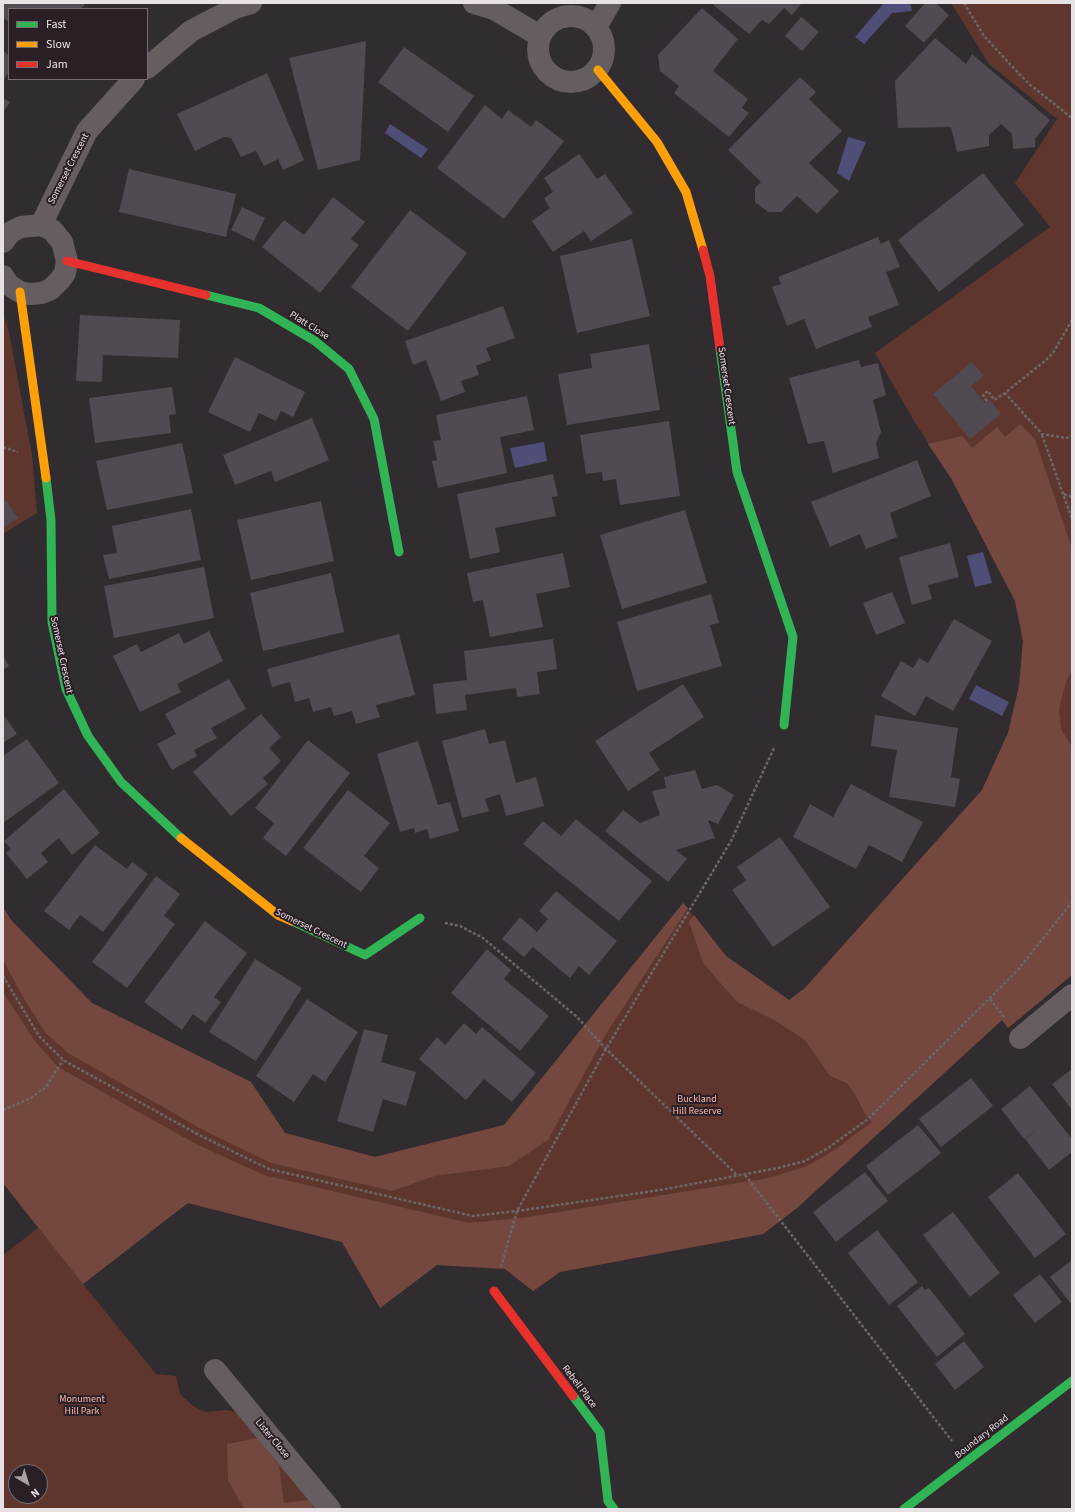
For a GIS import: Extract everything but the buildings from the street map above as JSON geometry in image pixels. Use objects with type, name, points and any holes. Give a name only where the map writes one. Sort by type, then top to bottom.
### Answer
[{"type":"street","points":[[474,3],[494,9],[540,36]]},
{"type":"street","points":[[596,26],[610,3]]},
{"type":"street","points":[[148,67],[191,31],[239,4]]},
{"type":"street","points":[[567,16],[586,19],[596,26],[602,36],[605,48],[603,60],[598,70],[581,81],[565,81],[551,75],[540,59],[538,47],[540,36],[547,26],[556,20],[567,16]]},
{"type":"street","name":"Somerset Crescent","points":[[598,70],[657,142],[676,173],[686,192],[704,253],[710,276],[737,472],[793,637],[784,726]]},
{"type":"street","name":"Somerset Crescent","points":[[41,225],[87,131],[133,80]]},
{"type":"street","points":[[3,242],[11,232],[20,227],[41,225],[52,230],[62,242],[67,261],[65,273],[51,289],[42,293],[30,294],[20,292],[9,285],[3,276]]},
{"type":"street","name":"Platt Close","points":[[67,261],[259,308],[315,341],[349,369],[374,419],[399,552]]},
{"type":"street","name":"Somerset Crescent","points":[[20,292],[44,455],[51,520],[52,622],[66,689],[88,736],[121,782],[193,849],[278,915],[365,955],[420,918]]},
{"type":"street","points":[[1020,1038],[1072,995]]},
{"type":"street","name":"Rebell Place","points":[[494,1291],[600,1432],[608,1501],[614,1509]]},
{"type":"street","name":"Lister Close","points":[[215,1370],[330,1509]]},
{"type":"street","name":"Boundary Road","points":[[904,1509],[968,1462],[1072,1381]]},
{"type":"path","points":[[964,3],[984,36],[1007,61],[1029,84],[1072,118]]},
{"type":"path","points":[[987,401],[982,395],[988,392],[994,400],[1046,360],[1052,353],[1072,320]]},
{"type":"path","points":[[1005,393],[1042,434],[1072,520]]},
{"type":"path","points":[[1042,434],[1066,438],[1072,436]]},
{"type":"path","points":[[1064,494],[1072,497]]},
{"type":"path","points":[[494,1291],[517,1211],[606,1049],[731,841],[784,726]]},
{"type":"path","points":[[3,976],[39,1036],[63,1060],[201,1136],[269,1169],[473,1216],[660,1190],[745,1175],[805,1161],[828,1148],[868,1119],[1017,971],[1072,902]]},
{"type":"path","points":[[420,918],[460,926],[483,938],[577,1017],[606,1049],[737,1176]]},
{"type":"path","points":[[3,1110],[31,1098],[46,1087],[63,1060]]},
{"type":"path","points":[[745,1175],[968,1462]]},
{"type":"green space","name":"Buckland Hill Reserve","points":[[951,3],[1072,3],[1072,975],[1008,1028],[1002,1020],[797,1208],[763,1234],[560,1272],[533,1291],[505,1269],[437,1265],[380,1308],[342,1242],[187,1203],[83,1284],[156,1374],[176,1376],[180,1394],[193,1406],[206,1412],[227,1410],[245,1414],[320,1509],[3,1509],[3,1255],[38,1228],[3,1183],[3,907],[11,920],[92,1003],[251,1082],[285,1133],[375,1157],[504,1125],[683,903],[726,956],[789,1000],[805,988],[982,790],[1008,733],[1019,686],[1023,641],[1015,601],[951,478],[914,421],[875,353],[1050,227],[1015,183],[1057,119],[989,64]]},
{"type":"green space","points":[[3,314],[9,332],[32,455],[37,513],[3,534]]},
{"type":"shaded area","points":[[884,3],[910,3],[912,11],[892,13],[864,44],[855,37]]},
{"type":"shaded area","points":[[390,124],[428,149],[421,158],[385,133]]},
{"type":"shaded area","points":[[848,137],[866,142],[849,181],[837,173]]},
{"type":"shaded area","points":[[1020,424],[1035,439],[1072,549],[1072,670],[1066,682],[1059,709],[1061,729],[1072,747],[1072,975],[1008,1028],[1002,1020],[797,1208],[763,1234],[560,1272],[533,1291],[505,1269],[437,1265],[380,1308],[342,1242],[188,1203],[83,1284],[3,1183],[3,992],[34,1040],[58,1067],[196,1144],[264,1175],[469,1223],[521,1218],[769,1178],[807,1166],[830,1153],[872,1122],[865,1114],[856,1096],[847,1083],[830,1076],[805,1040],[774,1020],[737,1002],[703,963],[689,922],[694,915],[726,956],[789,1000],[805,988],[982,790],[1008,733],[1019,686],[1023,641],[1015,601],[951,478],[928,444],[962,436],[972,448],[997,427],[1005,437]]},
{"type":"shaded area","points":[[544,442],[547,461],[515,468],[510,448]]},
{"type":"shaded area","points":[[983,552],[992,583],[975,587],[967,556]]},
{"type":"shaded area","points":[[976,685],[1009,702],[1002,716],[969,699]]},
{"type":"shaded area","points":[[683,903],[688,908],[606,1034],[548,1140],[509,1166],[435,1176],[392,1191],[271,1163],[205,1131],[68,1053],[45,1032],[23,997],[3,960],[3,907],[11,920],[92,1003],[251,1082],[285,1133],[375,1157],[504,1125]]},
{"type":"shaded area","points":[[258,1438],[279,1466],[284,1503],[309,1500],[314,1509],[244,1509],[228,1480],[227,1444]]},
{"type":"traffic: fast","points":[[206,295],[259,308],[315,341],[349,369],[374,419],[399,552]]},
{"type":"traffic: fast","points":[[720,349],[737,472],[793,637],[784,725]]},
{"type":"traffic: fast","points":[[46,478],[51,520],[52,622],[66,689],[88,736],[121,782],[181,838]]},
{"type":"traffic: fast","points":[[292,921],[365,955],[420,918]]},
{"type":"traffic: fast","points":[[904,1509],[1072,1381]]},
{"type":"traffic: fast","points":[[573,1396],[600,1432],[608,1501],[614,1509]]},
{"type":"traffic: slow","points":[[598,70],[657,142],[686,192],[703,250]]},
{"type":"traffic: slow","points":[[20,292],[46,478]]},
{"type":"traffic: slow","points":[[181,838],[278,915],[292,921]]},
{"type":"traffic: jam","points":[[703,250],[710,276],[720,349]]},
{"type":"traffic: jam","points":[[67,261],[206,295]]},
{"type":"traffic: jam","points":[[494,1291],[573,1396]]},
{"type":"park label","name":"Monument Hill Park","points":[[82,1406]]}]
